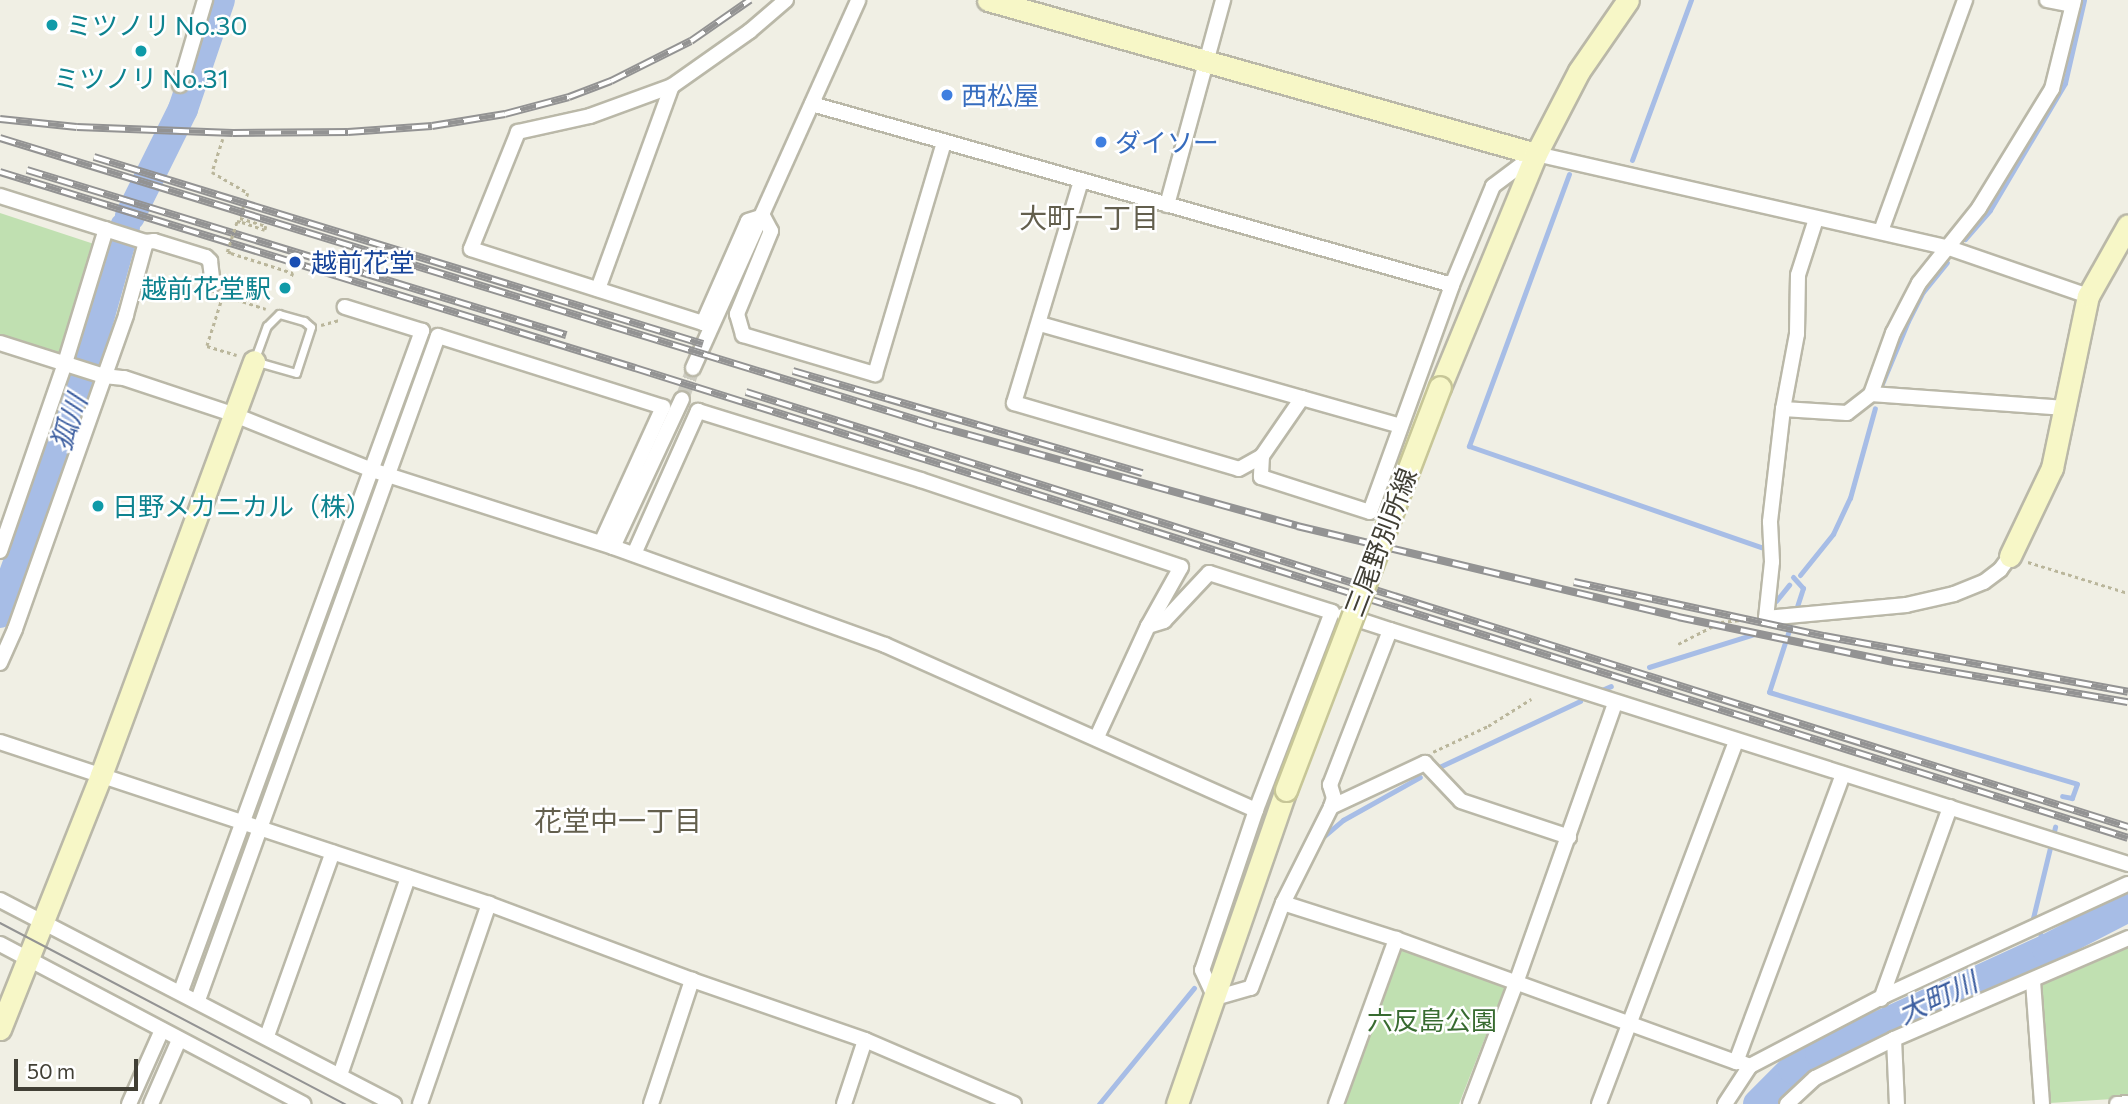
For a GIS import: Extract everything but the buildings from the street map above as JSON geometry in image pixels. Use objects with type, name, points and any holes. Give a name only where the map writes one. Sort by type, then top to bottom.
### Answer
[{"type":"street","points":[[180,85],[205,0]]},
{"type":"street","points":[[763,216],[748,221],[703,323],[471,249],[518,132],[590,116],[672,86],[750,31],[786,0]]},
{"type":"street","points":[[693,368],[858,0]]},
{"type":"street","points":[[988,0],[1536,154],[1946,247],[2088,296]]},
{"type":"street","points":[[1167,205],[1223,0]]},
{"type":"street","name":"三尾野別所線","points":[[1177,1104],[1286,790],[1440,387],[1536,154],[1579,71],[1628,0]]},
{"type":"street","points":[[1881,231],[1965,0]]},
{"type":"street","points":[[1783,409],[1847,413],[1871,394],[1893,333],[1919,283],[1979,208],[2052,89],[2073,2],[2047,0]]},
{"type":"street","points":[[598,289],[672,86]]},
{"type":"street","points":[[813,104],[1452,285]]},
{"type":"street","points":[[763,216],[771,232],[737,314],[743,335],[875,374],[944,143]]},
{"type":"street","points":[[1262,456],[1261,477],[1370,512],[1452,285],[1493,186],[1536,154]]},
{"type":"street","points":[[1081,181],[1014,403],[1239,469],[1262,456],[1303,398]]},
{"type":"street","points":[[0,196],[129,237],[146,242],[154,241],[206,257],[210,261],[213,284]]},
{"type":"street","points":[[1816,219],[1798,275],[1797,334],[1783,409],[1770,522],[1772,562],[1766,618],[1882,608],[1954,594],[1984,582],[2000,570],[2010,556],[2052,468],[2088,296],[2128,225]]},
{"type":"street","points":[[0,551],[68,364],[110,231]]},
{"type":"street","points":[[0,663],[146,242]]},
{"type":"street","points":[[345,307],[663,407],[607,545]]},
{"type":"street","points":[[1040,324],[1400,426]]},
{"type":"street","points":[[181,991],[422,331]]},
{"type":"street","points":[[198,1000],[438,336]]},
{"type":"street","points":[[0,343],[102,375],[124,378],[235,415],[372,470],[634,554],[885,645],[1256,810]]},
{"type":"street","points":[[0,1029],[101,775],[254,361]]},
{"type":"street","points":[[1871,394],[2065,408]]},
{"type":"street","points":[[607,545],[682,399]]},
{"type":"street","points":[[634,554],[698,411],[921,480],[1181,567],[1148,626],[1097,737]]},
{"type":"street","points":[[1148,626],[1164,621],[1209,573],[2128,864]]},
{"type":"street","points":[[1332,612],[1256,810],[1202,970],[1215,998],[1251,988],[1283,903],[1331,807],[1334,798],[1331,785],[1390,630]]},
{"type":"street","points":[[1469,1104],[1516,983],[1615,703]]},
{"type":"street","points":[[0,742],[489,904],[692,980],[865,1040],[1014,1104]]},
{"type":"street","points":[[1599,1104],[1627,1023],[1737,742]]},
{"type":"street","points":[[1331,807],[1425,763],[1461,801],[1569,836]]},
{"type":"street","points":[[1725,1104],[1743,1064],[1843,774]]},
{"type":"street","points":[[1881,999],[1950,807]]},
{"type":"street","points":[[267,1036],[333,852]]},
{"type":"street","points":[[340,1075],[408,877]]},
{"type":"street","points":[[1283,903],[1396,939],[1743,1064],[2128,884]]},
{"type":"street","points":[[0,900],[181,991],[394,1104]]},
{"type":"street","points":[[420,1104],[489,904]]},
{"type":"street","points":[[1787,1104],[1815,1078],[1894,1039],[2034,981],[2128,938]]},
{"type":"street","points":[[1336,1104],[1396,939]]},
{"type":"street","points":[[0,944],[303,1104]]},
{"type":"street","points":[[651,1104],[692,980]]},
{"type":"street","points":[[2034,981],[2042,1104]]},
{"type":"street","points":[[129,1104],[162,1030]]},
{"type":"street","points":[[1894,1039],[1897,1104]]},
{"type":"street","points":[[151,1104],[179,1040]]},
{"type":"street","points":[[844,1104],[865,1040]]},
{"type":"street","points":[[2117,1104],[2128,1103]]},
{"type":"lane","points":[[279,314],[311,326],[311,336],[296,373],[254,361],[267,326],[279,314]]},
{"type":"path","points":[[223,139],[212,172],[248,193],[240,218],[266,226],[265,230],[237,221],[227,251],[293,273],[291,278]]},
{"type":"path","points":[[254,361],[207,346],[223,296],[279,314]]},
{"type":"path","points":[[311,326],[339,323],[345,307]]},
{"type":"path","points":[[2010,556],[2128,593]]},
{"type":"path","points":[[1678,645],[1721,622],[1766,618]]},
{"type":"path","points":[[1508,714],[1531,699]]},
{"type":"green space","points":[[0,213],[94,244],[58,357],[0,339]]},
{"type":"green space","points":[[2128,938],[2128,1098],[2050,1103],[2033,981]]},
{"type":"green space","name":"六反島公園","points":[[1398,949],[1505,987],[1459,1104],[1341,1104]]},
{"type":"waterway","name":"狐川","points":[[130,216],[183,109],[220,0]]},
{"type":"waterway","points":[[1632,160],[1691,0]]},
{"type":"waterway","points":[[1965,239],[1990,210],[2065,83],[2084,0]]},
{"type":"waterway","points":[[1569,174],[1469,446],[1761,547]]},
{"type":"waterway","name":"狐川","points":[[0,613],[76,401],[125,227]]},
{"type":"waterway","points":[[1881,386],[1923,292],[1947,262]]},
{"type":"waterway","points":[[1800,575],[1833,534],[1850,498],[1875,408]]},
{"type":"waterway","points":[[1793,577],[1803,588],[1796,609]]},
{"type":"waterway","points":[[1776,601],[1789,585]]},
{"type":"waterway","points":[[1790,627],[1769,692],[2077,784],[2072,798],[2062,796]]},
{"type":"waterway","points":[[1649,667],[1754,634]]},
{"type":"waterway","points":[[1597,692],[1611,686]]},
{"type":"waterway","points":[[1437,768],[1580,701]]},
{"type":"waterway","points":[[1324,836],[1343,820],[1420,777]]},
{"type":"waterway","points":[[2047,949],[2033,918],[2055,827]]},
{"type":"waterway","name":"大町川","points":[[1758,1104],[1793,1069],[1820,1053],[2047,949],[2128,907]]},
{"type":"waterway","points":[[1099,1104],[1194,988]]},
{"type":"tunnel","points":[[682,399],[693,368]]},
{"type":"tram line","points":[[0,923],[345,1104]]},
{"type":"railway","points":[[0,119],[77,127],[233,133],[348,132],[432,126],[505,114],[569,97],[611,81],[691,41],[750,0]]},
{"type":"railway","points":[[0,138],[937,426],[1297,526],[1678,617],[1893,662],[2128,702]]},
{"type":"railway","points":[[94,157],[703,344]]},
{"type":"railway","points":[[27,170],[566,335]]},
{"type":"railway","points":[[0,172],[635,368],[2128,838]]},
{"type":"railway","points":[[793,371],[1142,473]]},
{"type":"railway","points":[[746,392],[2128,827]]},
{"type":"railway","points":[[1574,582],[1824,636],[2128,692]]},
{"type":"place","name":"ミツノリ No.30","points":[[52,25]]},
{"type":"place","name":"ミツノリ No.31","points":[[141,51]]},
{"type":"place","name":"西松屋","points":[[947,95]]},
{"type":"place","name":"ダイソー","points":[[1101,142]]},
{"type":"place","name":"越前花堂","points":[[295,262]]},
{"type":"place","name":"越前花堂駅","points":[[285,288]]},
{"type":"place","name":"日野メカニカル（株）","points":[[98,506]]},
{"type":"district","name":"大町一丁目","points":[[1089,217]]},
{"type":"district","name":"花堂中一丁目","points":[[618,820]]}]
